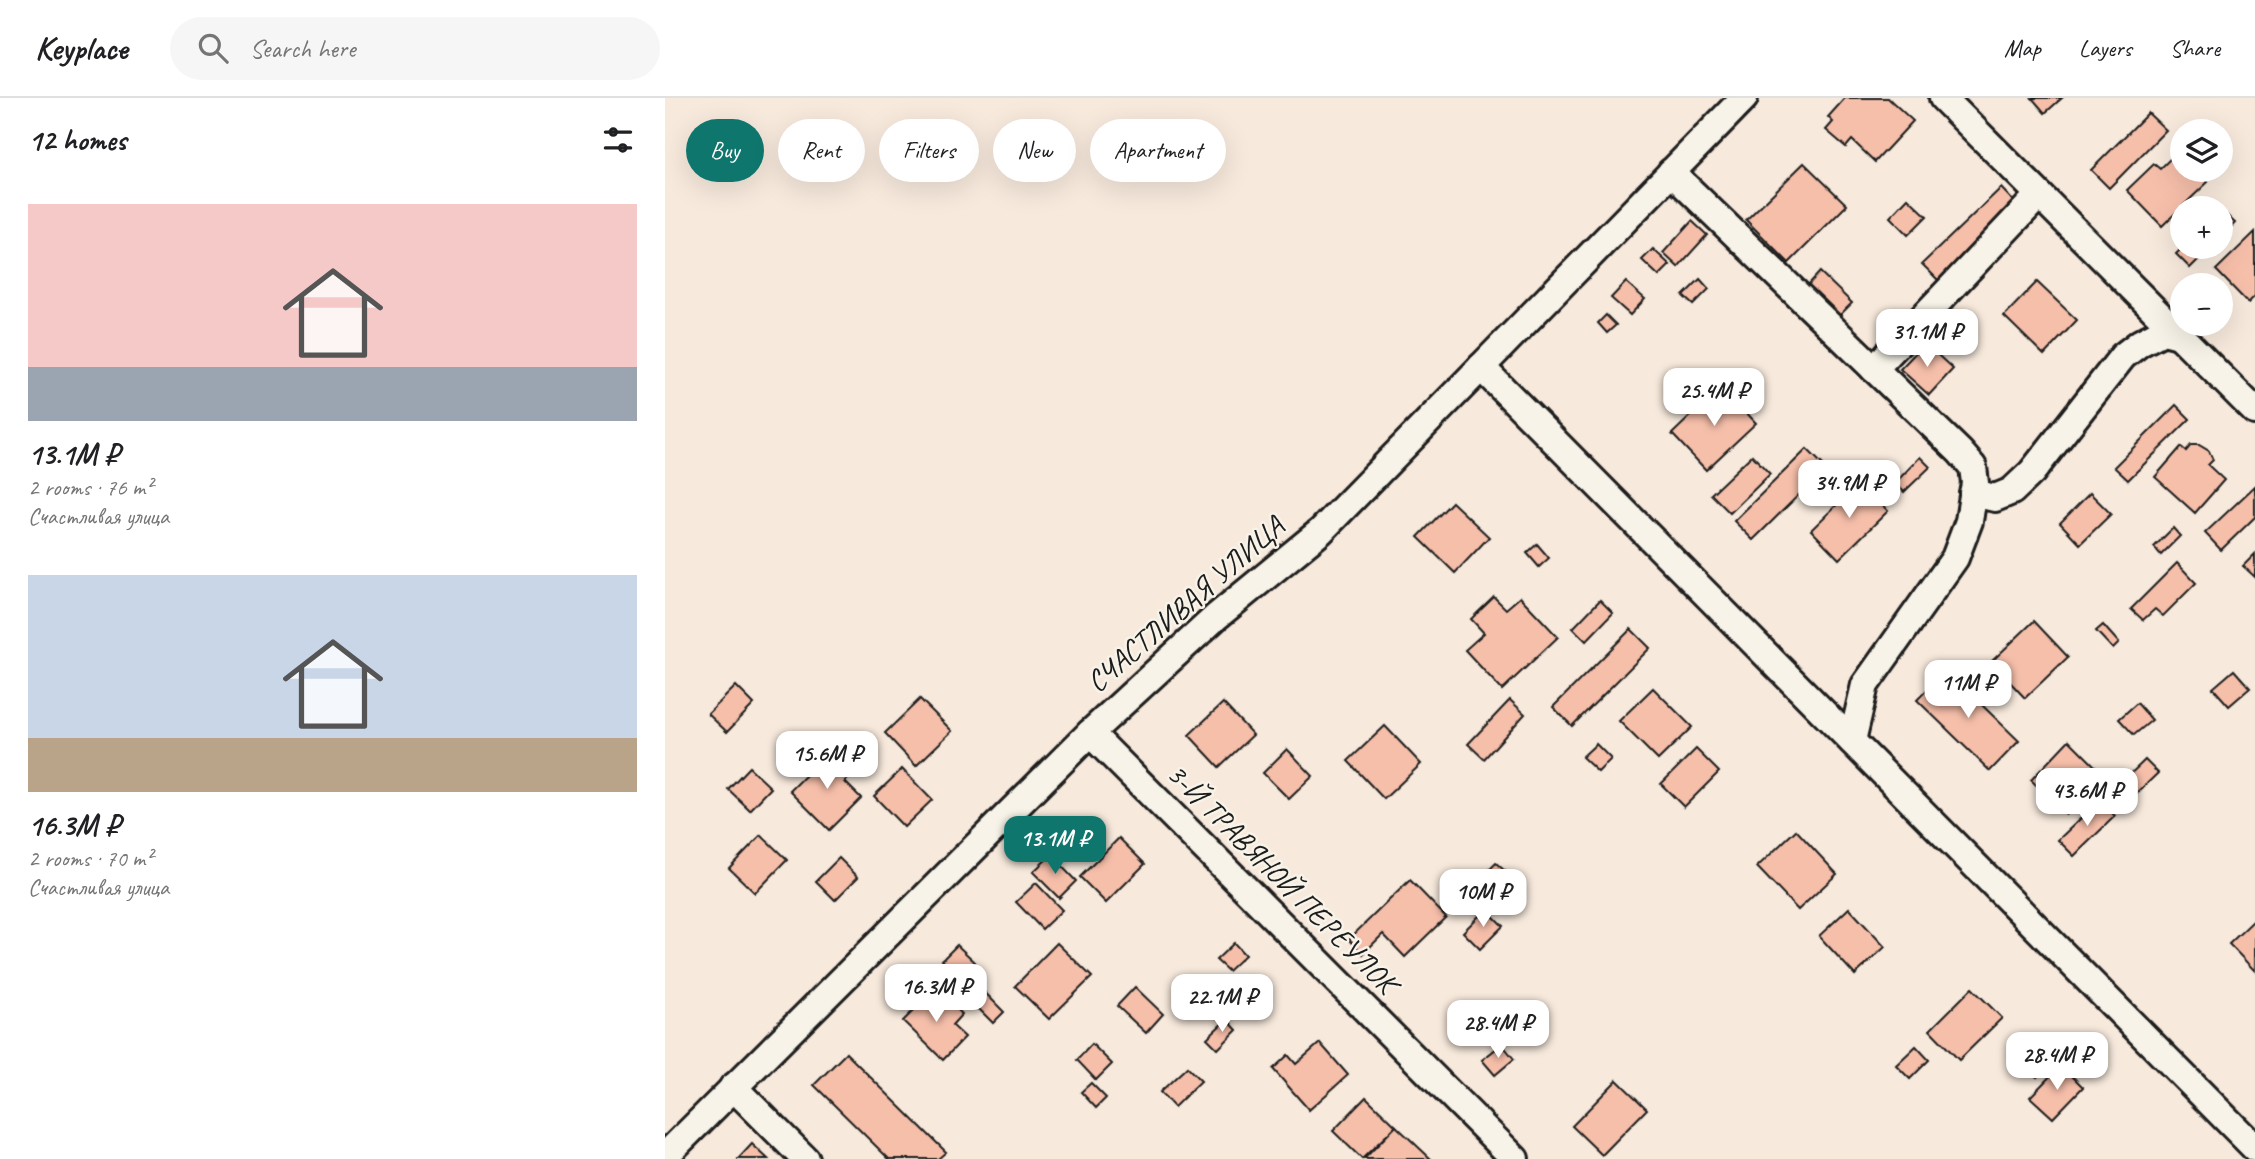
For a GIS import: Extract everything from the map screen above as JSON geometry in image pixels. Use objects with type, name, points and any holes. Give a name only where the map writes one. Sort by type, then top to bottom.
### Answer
[{"type":"street","name":"СЧАСТЛИВАЯ УЛИЦА","points":[[665,1156],[1090,733],[1216,617],[1321,531],[1744,98]]},
{"type":"street","points":[[1943,98],[2170,326]]},
{"type":"street","points":[[1671,172],[1973,467],[1969,520],[1955,558],[1865,685],[1852,741]]},
{"type":"street","points":[[1874,369],[2039,194]]},
{"type":"street","points":[[1973,493],[1995,498],[2012,491],[2032,472],[2123,356],[2140,342],[2163,331],[2170,333]]},
{"type":"street","points":[[2180,336],[2255,411]]},
{"type":"street","points":[[1481,367],[2255,1148]]},
{"type":"street","name":"3-Й ТРАВЯНОЙ ПЕРЕУЛОК","points":[[1090,733],[1515,1159]]},
{"type":"street","points":[[733,1087],[805,1159]]},
{"type":"building","points":[[1845,98],[1888,98],[1913,121],[1875,162],[1852,140],[1846,147],[1826,130],[1833,122],[1828,117]]},
{"type":"building","points":[[2032,98],[2062,98],[2045,113]]},
{"type":"building","points":[[2148,113],[2166,130],[2109,188],[2091,170]]},
{"type":"building","points":[[2170,159],[2170,182],[2208,182],[2193,196],[2170,196],[2170,218],[2162,226],[2127,190],[2154,164],[2160,169]]},
{"type":"building","points":[[1804,163],[1847,205],[1789,263],[1746,220]]},
{"type":"building","points":[[2001,188],[2016,204],[1938,280],[1922,264]]},
{"type":"building","points":[[1908,198],[1927,216],[1908,235],[1890,217]]},
{"type":"building","points":[[1692,221],[1707,235],[1678,267],[1663,253]]},
{"type":"building","points":[[2255,232],[2255,296],[2248,303],[2233,288],[2233,273],[2219,273],[2216,270],[2227,259],[2233,259],[2233,253]]},
{"type":"building","points":[[1653,249],[1670,265],[1659,276],[1642,260]]},
{"type":"building","points":[[2181,259],[2199,259],[2190,268]]},
{"type":"building","points":[[1820,272],[1852,303],[1838,317],[1807,286]]},
{"type":"building","points":[[1700,279],[1709,289],[1693,305],[1683,296]]},
{"type":"building","points":[[1626,282],[1645,299],[1630,315],[1611,298]]},
{"type":"building","points":[[2037,282],[2077,320],[2044,355],[2004,316]]},
{"type":"building","points":[[1606,315],[1616,325],[1607,333],[1598,323]]},
{"type":"building","points":[[1925,343],[1953,369],[1929,395],[1900,369]]},
{"type":"building","points":[[1722,386],[1756,423],[1706,470],[1672,434]]},
{"type":"building","points":[[2176,405],[2190,419],[2128,480],[2114,467]]},
{"type":"building","points":[[2191,445],[2199,445],[2209,451],[2213,460],[2208,465],[2224,480],[2195,513],[2155,477],[2181,447],[2186,451]]},
{"type":"building","points":[[1807,449],[1826,468],[1753,540],[1734,521]]},
{"type":"building","points":[[1752,455],[1770,474],[1730,513],[1711,494]]},
{"type":"building","points":[[1920,457],[1930,467],[1904,492],[1895,483]]},
{"type":"building","points":[[1860,482],[1888,511],[1839,559],[1811,530]]},
{"type":"building","points":[[2255,486],[2255,517],[2221,550],[2205,533]]},
{"type":"building","points":[[2090,493],[2111,514],[2080,544],[2060,523]]},
{"type":"building","points":[[1452,502],[1489,537],[1455,573],[1418,537]]},
{"type":"building","points":[[2173,528],[2180,536],[2161,555],[2154,547]]},
{"type":"building","points":[[1537,544],[1549,558],[1539,567],[1527,553]]},
{"type":"building","points":[[2255,554],[2255,577],[2243,566]]},
{"type":"building","points":[[2177,563],[2196,583],[2163,616],[2155,609],[2143,620],[2131,609]]},
{"type":"building","points":[[1494,597],[1506,609],[1520,597],[1558,637],[1502,690],[1465,650],[1484,633],[1471,619]]},
{"type":"building","points":[[1600,600],[1613,613],[1586,641],[1573,628]]},
{"type":"building","points":[[2034,621],[2068,657],[2025,698],[1991,662]]},
{"type":"building","points":[[2103,625],[2119,643],[2113,649],[2096,631]]},
{"type":"building","points":[[1631,629],[1650,648],[1572,726],[1553,707]]},
{"type":"building","points":[[1946,670],[2019,741],[1990,771],[1917,700]]},
{"type":"building","points":[[2234,670],[2250,688],[2229,706],[2213,688]]},
{"type":"building","points":[[736,686],[754,704],[727,732],[708,714]]},
{"type":"building","points":[[1653,688],[1692,727],[1658,760],[1619,721]]},
{"type":"building","points":[[920,699],[952,731],[916,766],[885,733]]},
{"type":"building","points":[[1510,700],[1525,714],[1484,759],[1468,744]]},
{"type":"building","points":[[1223,703],[1253,735],[1219,767],[1189,735]]},
{"type":"building","points":[[2137,703],[2152,720],[2134,735],[2119,719]]},
{"type":"building","points":[[1385,726],[1421,764],[1384,799],[1348,761]]},
{"type":"building","points":[[2069,740],[2104,775],[2066,814],[2031,780]]},
{"type":"building","points":[[1596,744],[1611,759],[1598,772],[1582,757]]},
{"type":"building","points":[[1287,749],[1313,776],[1289,799],[1263,773]]},
{"type":"building","points":[[1696,749],[1719,772],[1684,807],[1661,784]]},
{"type":"building","points":[[830,751],[852,774],[845,782],[861,798],[829,830],[790,791]]},
{"type":"building","points":[[2145,760],[2158,773],[2135,795],[2122,782]]},
{"type":"building","points":[[749,767],[771,788],[750,810],[728,789]]},
{"type":"building","points":[[902,769],[932,800],[904,827],[874,796]]},
{"type":"building","points":[[2100,800],[2115,816],[2074,856],[2058,840]]},
{"type":"building","points":[[1796,830],[1837,874],[1798,910],[1757,867]]},
{"type":"building","points":[[761,835],[787,860],[755,893],[729,868]]},
{"type":"building","points":[[1119,838],[1145,864],[1106,903],[1080,877]]},
{"type":"building","points":[[1051,855],[1076,881],[1059,898],[1033,872]]},
{"type":"building","points":[[839,858],[858,877],[835,900],[816,881]]},
{"type":"building","points":[[1496,863],[1505,871],[1473,903],[1465,894]]},
{"type":"building","points":[[1410,880],[1446,917],[1405,957],[1383,934],[1363,954],[1349,939]]},
{"type":"building","points":[[1036,883],[1062,910],[1042,929],[1016,902]]},
{"type":"building","points":[[1849,908],[1885,947],[1855,975],[1819,936]]},
{"type":"building","points":[[1486,909],[1503,926],[1480,949],[1463,932]]},
{"type":"building","points":[[2255,919],[2255,971],[2229,944]]},
{"type":"building","points":[[1057,943],[1092,977],[1049,1019],[1015,986]]},
{"type":"building","points":[[1234,943],[1245,955],[1228,971],[1216,960]]},
{"type":"building","points":[[957,945],[975,962],[965,972],[1004,1012],[993,1023],[954,984],[961,978],[942,960]]},
{"type":"building","points":[[1135,987],[1163,1014],[1146,1033],[1117,1006]]},
{"type":"building","points":[[936,988],[962,1014],[952,1025],[965,1037],[943,1060],[903,1021]]},
{"type":"building","points":[[1972,988],[2002,1018],[1959,1060],[1930,1030]]},
{"type":"building","points":[[1227,1019],[1237,1030],[1218,1049],[1207,1038]]},
{"type":"building","points":[[2040,1040],[2057,1056],[2037,1077],[2020,1061]]},
{"type":"building","points":[[1320,1043],[1348,1075],[1309,1110],[1273,1069],[1288,1055],[1296,1064]]},
{"type":"building","points":[[1092,1044],[1112,1064],[1096,1080],[1077,1060]]},
{"type":"building","points":[[1502,1044],[1514,1059],[1495,1075],[1482,1060]]},
{"type":"building","points":[[1916,1046],[1929,1060],[1910,1079],[1896,1065]]},
{"type":"building","points":[[846,1053],[946,1152],[938,1159],[889,1159],[814,1085]]},
{"type":"building","points":[[2061,1065],[2083,1087],[2053,1118],[2030,1097]]},
{"type":"building","points":[[1187,1067],[1201,1081],[1174,1107],[1160,1092]]},
{"type":"building","points":[[1617,1080],[1647,1109],[1602,1155],[1572,1126]]},
{"type":"building","points":[[1091,1083],[1106,1098],[1096,1108],[1081,1092]]},
{"type":"building","points":[[1366,1097],[1396,1126],[1362,1159],[1333,1131]]},
{"type":"building","points":[[1396,1126],[1431,1159],[1364,1159]]},
{"type":"building","points":[[752,1144],[768,1159],[738,1159]]}]
